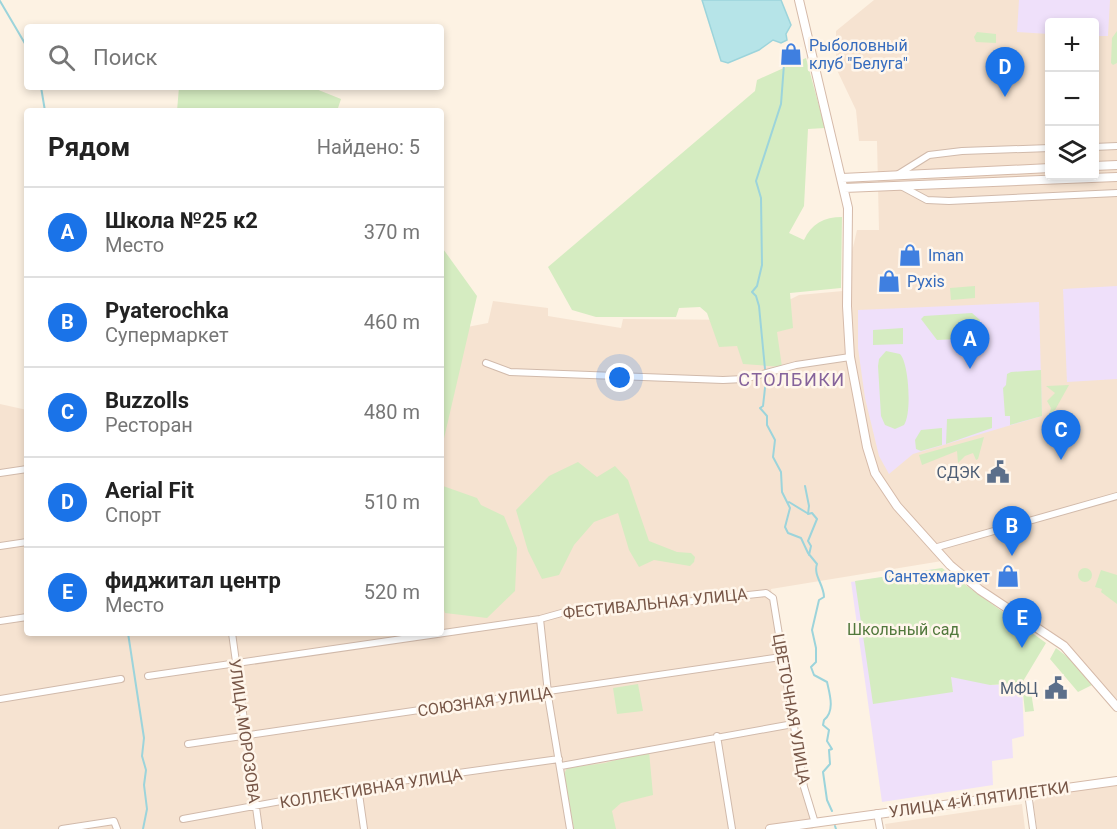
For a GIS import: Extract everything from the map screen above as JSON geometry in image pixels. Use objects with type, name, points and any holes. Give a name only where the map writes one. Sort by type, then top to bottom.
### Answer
[{"type":"main road","points":[[799,0],[843,183],[849,219],[847,306],[850,357],[871,465],[892,499],[934,548],[972,584],[1064,646],[1117,707]]},
{"type":"main road","points":[[1099,166],[1117,165]]},
{"type":"main road","points":[[843,183],[896,176],[1045,168]]},
{"type":"main road","points":[[843,183],[900,185],[1117,177]]},
{"type":"main road","name":"УЛИЦА 4-Й ПЯТИЛЕТКИ","points":[[770,829],[1117,781]]},
{"type":"street","points":[[1099,147],[1117,146]]},
{"type":"street","points":[[896,176],[929,155],[962,151],[1045,148]]},
{"type":"street","points":[[900,185],[927,200],[949,201],[1117,193]]},
{"type":"street","points":[[486,363],[510,372],[723,380],[744,379],[796,365],[850,357]]},
{"type":"street","points":[[0,473],[24,469]]},
{"type":"street","points":[[934,548],[1117,496]]},
{"type":"street","points":[[0,546],[24,542]]},
{"type":"street","name":"ФЕСТИВАЛЬНАЯ УЛИЦА","points":[[444,633],[540,619],[565,612],[601,611],[760,592],[770,594]]},
{"type":"street","name":"ЦВЕТОЧНАЯ УЛИЦА","points":[[770,594],[775,606],[804,787],[815,823]]},
{"type":"street","points":[[0,621],[24,617]]},
{"type":"street","points":[[540,619],[548,692],[570,829]]},
{"type":"street","name":"УЛИЦА МОРОЗОВА","points":[[232,636],[259,829]]},
{"type":"street","name":"ФЕСТИВАЛЬНАЯ УЛИЦА","points":[[148,676],[425,636]]},
{"type":"street","name":"СОЮЗНАЯ УЛИЦА","points":[[188,744],[782,657]]},
{"type":"street","points":[[0,699],[121,679]]},
{"type":"street","name":"КОЛЛЕКТИВНАЯ УЛИЦА","points":[[183,819],[358,787],[560,762],[605,760],[642,749],[793,724]]},
{"type":"street","points":[[717,736],[732,829]]},
{"type":"street","points":[[358,787],[364,829]]},
{"type":"street","points":[[1028,793],[1033,829]]},
{"type":"street","points":[[877,813],[880,829]]},
{"type":"street","points":[[62,829],[114,821],[117,829]]},
{"type":"shaded area","points":[[874,0],[1117,0],[1117,701],[1070,648],[1034,619],[983,588],[948,560],[771,589],[801,787],[813,829],[0,829],[0,404],[24,409],[24,636],[444,636],[444,331],[488,323],[493,301],[548,308],[548,316],[621,328],[623,319],[749,320],[799,295],[843,291],[857,230],[879,230],[877,141],[859,141],[856,110],[836,68],[836,31]]},
{"type":"shaded area","points":[[1019,0],[1110,0],[1108,36],[1099,36],[1099,18],[1045,18],[1045,34],[1017,32]]},
{"type":"shaded area","points":[[1117,286],[1117,379],[1067,382],[1063,289]]},
{"type":"shaded area","points":[[1039,302],[1042,416],[913,454],[889,474],[879,456],[865,398],[858,348],[858,310]]},
{"type":"shaded area","points":[[934,569],[990,685],[1022,683],[1024,736],[1012,739],[1013,758],[992,761],[993,785],[882,802],[851,582]]},
{"type":"shaded area","points":[[1117,784],[1117,829],[1037,829],[1033,803],[1041,794]]},
{"type":"shaded area","points":[[1022,804],[1025,829],[886,829],[885,824]]},
{"type":"green space","points":[[1117,31],[1117,63],[1113,65],[1111,63],[1112,38]]},
{"type":"green space","points":[[977,32],[996,34],[996,43],[976,42],[974,37]]},
{"type":"green space","points":[[806,58],[825,128],[808,129],[804,206],[789,233],[804,240],[819,222],[842,217],[841,288],[790,293],[793,328],[777,332],[782,367],[743,364],[737,346],[719,347],[707,313],[700,307],[679,308],[676,317],[596,317],[572,310],[548,267],[755,91],[757,80]]},
{"type":"green space","points":[[179,90],[318,90],[341,99],[338,108],[177,108]]},
{"type":"green space","points":[[444,250],[477,296],[444,438]]},
{"type":"green space","points":[[975,286],[975,298],[951,300],[950,288]]},
{"type":"green space","points":[[972,313],[980,320],[979,338],[937,340],[921,319],[924,316]]},
{"type":"green space","points":[[903,328],[903,344],[873,345],[873,330]]},
{"type":"green space","points":[[886,351],[900,354],[906,367],[908,411],[904,425],[895,429],[885,425],[881,416],[878,366],[879,359]]},
{"type":"green space","points":[[1041,370],[1042,416],[1010,425],[1010,416],[1005,416],[1003,388],[1006,385],[1007,374]]},
{"type":"green space","points":[[1069,385],[1055,410],[1049,415],[1051,408],[1047,401],[1055,393],[1046,386]]},
{"type":"green space","points":[[992,417],[992,428],[946,444],[947,419]]},
{"type":"green space","points":[[942,428],[942,445],[921,451],[916,449],[915,440],[921,430]]},
{"type":"green space","points":[[984,437],[976,460],[973,453],[965,456],[958,463],[957,451],[922,465],[919,455]]},
{"type":"green space","points":[[578,462],[597,477],[615,466],[628,480],[649,541],[677,552],[691,553],[695,557],[694,562],[690,566],[654,560],[639,567],[629,550],[618,513],[594,522],[574,545],[559,575],[542,579],[528,551],[516,510],[549,476]]},
{"type":"green space","points":[[444,486],[477,498],[481,505],[504,516],[517,548],[515,591],[487,618],[445,613]]},
{"type":"green space","name":"Школьный сад","points":[[942,568],[1046,643],[1022,683],[990,685],[951,677],[953,692],[873,704],[855,581]]},
{"type":"green space","points":[[1082,568],[1088,568],[1092,575],[1088,582],[1082,582],[1078,578],[1078,572]]},
{"type":"green space","points":[[1101,570],[1117,575],[1117,604],[1101,592],[1102,589],[1095,587]]},
{"type":"green space","points":[[1056,648],[1070,659],[1092,685],[1078,692],[1050,659]]},
{"type":"green space","points":[[638,684],[643,711],[617,714],[613,688]]},
{"type":"green space","points":[[1031,692],[1034,711],[1025,712],[1023,693]]},
{"type":"green space","points":[[649,751],[653,795],[621,803],[612,811],[616,829],[574,829],[564,774],[567,768],[605,763]]},
{"type":"water","points":[[702,0],[781,0],[791,25],[786,34],[787,40],[781,43],[773,40],[759,50],[728,63],[721,61]]},
{"type":"waterway","points":[[0,1],[24,42]]},
{"type":"waterway","points":[[765,369],[759,306],[752,292],[757,286],[762,265],[761,198],[756,181],[781,104],[785,51]]},
{"type":"waterway","points":[[42,90],[44,108]]},
{"type":"waterway","points":[[766,379],[763,406],[760,408],[767,416],[767,425],[775,440],[773,457],[781,472],[782,492],[790,508],[785,527],[788,533],[801,538],[808,553],[817,564],[816,572],[824,593],[824,597],[819,600],[812,630],[816,662],[811,667],[814,675],[827,682],[830,697],[830,712],[823,725],[829,730],[827,741],[832,749],[829,750],[830,764],[823,772],[827,800],[832,811]]},
{"type":"waterway","points":[[805,486],[809,506],[808,514],[812,513],[817,519],[808,541],[811,546],[809,555]]},
{"type":"waterway","points":[[789,502],[807,513]]},
{"type":"waterway","points":[[128,636],[144,738],[142,756],[146,770],[144,785],[147,809],[143,829]]},
{"type":"place","name":"Рыболовный клуб \"Белуга\"","points":[[791,54]]},
{"type":"place","name":"Aerial Fit","points":[[1005,97]]},
{"type":"place","name":"Iman","points":[[910,255]]},
{"type":"place","name":"Pyxis","points":[[889,281]]},
{"type":"place","name":"Школа №25 к2","points":[[970,369]]},
{"type":"place","name":"Buzzolls","points":[[1061,460]]},
{"type":"place","name":"СДЭК","points":[[998,472]]},
{"type":"place","name":"Pyaterochka","points":[[1012,556]]},
{"type":"place","name":"Сантехмаркет","points":[[1008,576]]},
{"type":"place","name":"фиджитал центр","points":[[1022,648]]},
{"type":"place","name":"МФЦ","points":[[1056,688]]},
{"type":"district","name":"СТОЛБИКИ","points":[[792,380]]}]
